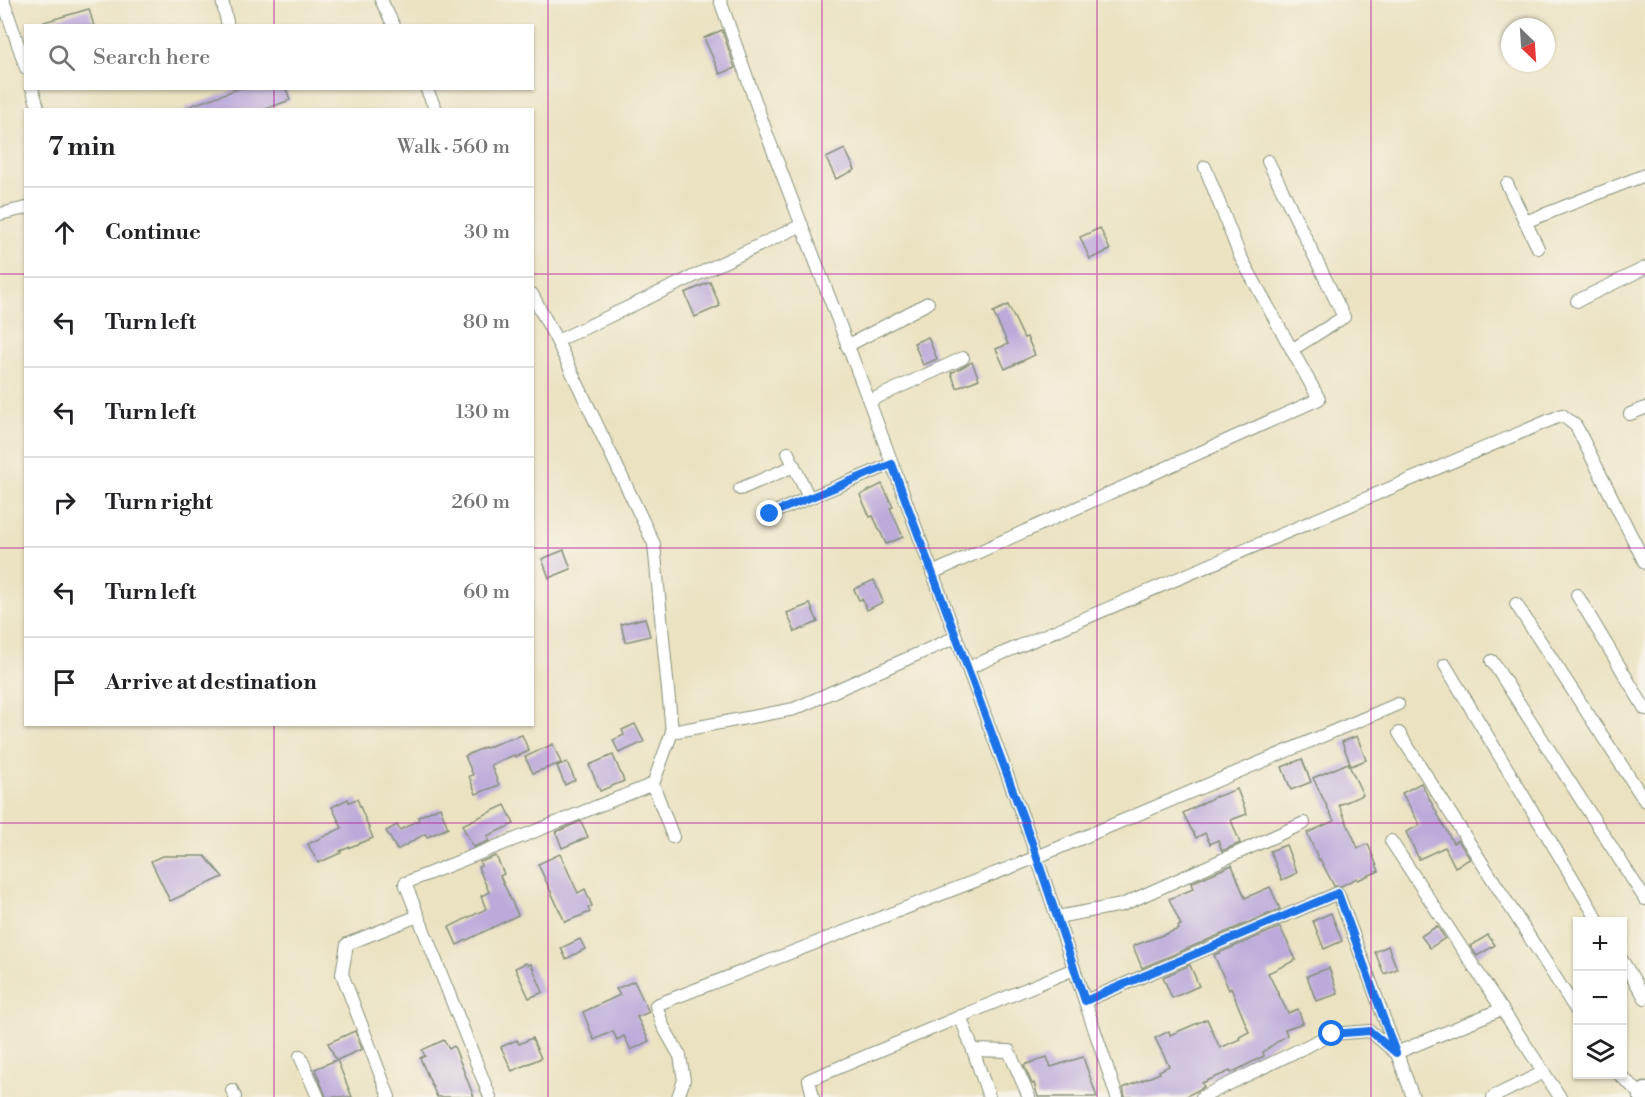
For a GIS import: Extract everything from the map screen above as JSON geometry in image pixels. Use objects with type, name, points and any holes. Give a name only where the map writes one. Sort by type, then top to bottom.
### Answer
[{"type":"street","points":[[3,0],[24,62]]},
{"type":"street","points":[[222,0],[228,24]]},
{"type":"street","points":[[381,0],[393,24]]},
{"type":"street","points":[[720,0],[766,132],[869,401],[1037,858],[1117,1097]]},
{"type":"street","points":[[33,90],[38,108]]},
{"type":"street","points":[[427,90],[435,108]]},
{"type":"street","points":[[1268,161],[1344,317],[1293,349]]},
{"type":"street","points":[[932,573],[1319,399],[1240,256],[1205,167]]},
{"type":"street","points":[[1525,222],[1645,175]]},
{"type":"street","points":[[1507,184],[1538,248]]},
{"type":"street","points":[[0,214],[24,208]]},
{"type":"street","points":[[557,341],[801,225]]},
{"type":"street","points":[[1577,301],[1645,268]]},
{"type":"street","points":[[534,298],[654,544],[672,732],[653,784],[673,837]]},
{"type":"street","points":[[847,346],[928,303]]},
{"type":"street","points":[[869,401],[963,358]]},
{"type":"street","points":[[1630,414],[1645,408]]},
{"type":"street","points":[[968,668],[1562,415],[1576,426],[1645,563]]},
{"type":"street","points":[[788,453],[809,498]]},
{"type":"street","points":[[770,514],[892,464]]},
{"type":"street","points":[[740,489],[794,466]]},
{"type":"street","points":[[1577,595],[1645,709]]},
{"type":"street","points":[[1516,604],[1645,801]]},
{"type":"street","points":[[672,732],[794,709],[956,637]]},
{"type":"street","points":[[1492,661],[1645,899]]},
{"type":"street","points":[[1445,665],[1597,917]]},
{"type":"street","points":[[678,1097],[684,1080],[680,1056],[663,1026],[656,1005],[1037,858],[1398,704]]},
{"type":"street","points":[[1399,733],[1573,1005]]},
{"type":"street","points":[[490,1097],[405,883],[653,784]]},
{"type":"street","points":[[1057,916],[1122,905],[1304,823]]},
{"type":"street","points":[[1391,841],[1560,1097]]},
{"type":"street","points":[[1085,1001],[1338,893],[1413,1097]]},
{"type":"street","points":[[389,1097],[342,974],[346,944],[418,915]]},
{"type":"street","points":[[1627,967],[1645,998]]},
{"type":"street","points":[[813,1097],[809,1080],[1074,969]]},
{"type":"street","points":[[1396,1053],[1502,1009]]},
{"type":"street","points":[[960,1016],[989,1097]]},
{"type":"street","points":[[1202,1097],[1332,1034],[1370,1031],[1396,1053]]},
{"type":"street","points":[[973,1050],[1009,1051],[1029,1097]]},
{"type":"street","points":[[300,1056],[318,1097]]},
{"type":"street","points":[[1493,1097],[1544,1072]]},
{"type":"street","points":[[1624,1079],[1643,1095]]},
{"type":"building","points":[[89,9],[93,24],[44,24],[44,22]]},
{"type":"building","points":[[722,30],[735,68],[720,74],[704,38]]},
{"type":"building","points":[[234,90],[287,90],[290,100],[268,108],[185,108]]},
{"type":"building","points":[[845,149],[855,170],[836,179],[826,158]]},
{"type":"building","points":[[1100,228],[1110,250],[1090,259],[1080,237]]},
{"type":"building","points":[[710,282],[720,306],[695,317],[685,293]]},
{"type":"building","points":[[1008,305],[1035,355],[1005,369],[996,349],[1008,344],[993,312]]},
{"type":"building","points":[[928,337],[937,359],[923,365],[914,343]]},
{"type":"building","points":[[972,362],[979,379],[957,388],[951,373]]},
{"type":"building","points":[[882,484],[903,537],[886,544],[860,495]]},
{"type":"building","points":[[564,550],[571,569],[549,578],[542,559]]},
{"type":"building","points":[[874,580],[883,602],[867,610],[854,589]]},
{"type":"building","points":[[810,604],[818,622],[795,632],[787,613]]},
{"type":"building","points":[[645,618],[650,636],[625,642],[621,624]]},
{"type":"building","points":[[635,724],[644,742],[619,753],[613,740],[624,735],[622,730]]},
{"type":"building","points":[[522,735],[529,751],[491,765],[499,785],[476,794],[469,776],[473,775],[465,756]]},
{"type":"building","points":[[1357,736],[1366,760],[1351,766],[1342,742]]},
{"type":"building","points":[[553,744],[561,763],[533,773],[525,757]]},
{"type":"building","points":[[613,755],[624,781],[600,791],[589,765]]},
{"type":"building","points":[[1302,759],[1311,782],[1291,790],[1282,767]]},
{"type":"building","points":[[567,762],[575,780],[565,785],[557,766]]},
{"type":"building","points":[[1348,763],[1363,795],[1339,805],[1358,848],[1368,844],[1379,871],[1341,886],[1334,886],[1307,833],[1334,821],[1313,778]]},
{"type":"building","points":[[1421,783],[1453,843],[1458,840],[1470,859],[1455,867],[1445,847],[1419,859],[1406,832],[1420,825],[1402,793]]},
{"type":"building","points":[[1237,789],[1247,814],[1231,820],[1240,843],[1222,851],[1218,840],[1210,844],[1205,833],[1196,838],[1183,813],[1216,796]]},
{"type":"building","points":[[348,799],[349,802],[357,799],[373,838],[340,851],[341,853],[318,863],[308,844],[342,828],[332,807]]},
{"type":"building","points":[[505,805],[514,824],[487,836],[489,841],[473,847],[462,825]]},
{"type":"building","points":[[440,807],[448,828],[427,837],[425,834],[397,850],[386,831],[397,825],[400,830],[419,820],[418,817]]},
{"type":"building","points":[[581,821],[588,837],[562,848],[556,832]]},
{"type":"building","points":[[1286,845],[1297,873],[1282,880],[1270,851]]},
{"type":"building","points":[[560,854],[578,893],[585,889],[592,906],[588,908],[590,912],[565,922],[538,864]]},
{"type":"building","points":[[162,856],[205,856],[223,877],[170,901],[151,861]]},
{"type":"building","points":[[496,856],[504,874],[500,876],[518,915],[457,945],[449,927],[486,909],[481,896],[489,892],[478,867],[481,866],[480,862]]},
{"type":"building","points":[[1232,865],[1245,898],[1270,887],[1280,909],[1142,968],[1133,946],[1179,929],[1178,926],[1181,925],[1169,899],[1193,889],[1191,883]]},
{"type":"building","points":[[1331,913],[1342,941],[1324,949],[1313,921]]},
{"type":"building","points":[[1437,926],[1445,938],[1430,948],[1421,936]]},
{"type":"building","points":[[1280,927],[1296,960],[1268,973],[1288,1013],[1298,1009],[1303,1023],[1285,1029],[1287,1035],[1263,1052],[1264,1056],[1231,1073],[1230,1071],[1202,1083],[1204,1087],[1185,1097],[1125,1097],[1123,1088],[1160,1073],[1159,1071],[1169,1066],[1155,1038],[1169,1031],[1170,1035],[1207,1019],[1220,1048],[1249,1032],[1231,988],[1229,990],[1214,955]]},
{"type":"building","points":[[1488,935],[1495,945],[1477,956],[1470,946]]},
{"type":"building","points":[[580,939],[585,949],[566,959],[561,948]]},
{"type":"building","points":[[1388,946],[1397,969],[1384,974],[1375,952]]},
{"type":"building","points":[[526,963],[531,964],[543,992],[529,998],[515,968]]},
{"type":"building","points":[[1190,965],[1199,986],[1172,998],[1163,977]]},
{"type":"building","points":[[1329,968],[1338,994],[1316,1001],[1307,976]]},
{"type":"building","points":[[634,981],[649,1012],[637,1017],[649,1041],[631,1050],[624,1036],[617,1040],[613,1031],[594,1040],[583,1012],[620,995],[616,989]]},
{"type":"building","points":[[355,1031],[362,1049],[337,1060],[352,1097],[326,1097],[315,1069],[336,1060],[328,1043]]},
{"type":"building","points":[[532,1038],[541,1058],[512,1071],[501,1047],[517,1040],[519,1044]]},
{"type":"building","points":[[444,1040],[449,1049],[454,1046],[474,1097],[437,1097],[420,1058],[425,1056],[422,1050]]},
{"type":"building","points":[[1047,1057],[1051,1067],[1083,1057],[1097,1097],[1038,1097],[1034,1083],[1032,1084],[1024,1065]]},
{"type":"route","points":[[770,514],[892,464],[1029,834],[1085,1001],[1338,893],[1396,1053],[1370,1031],[1332,1034]]}]
